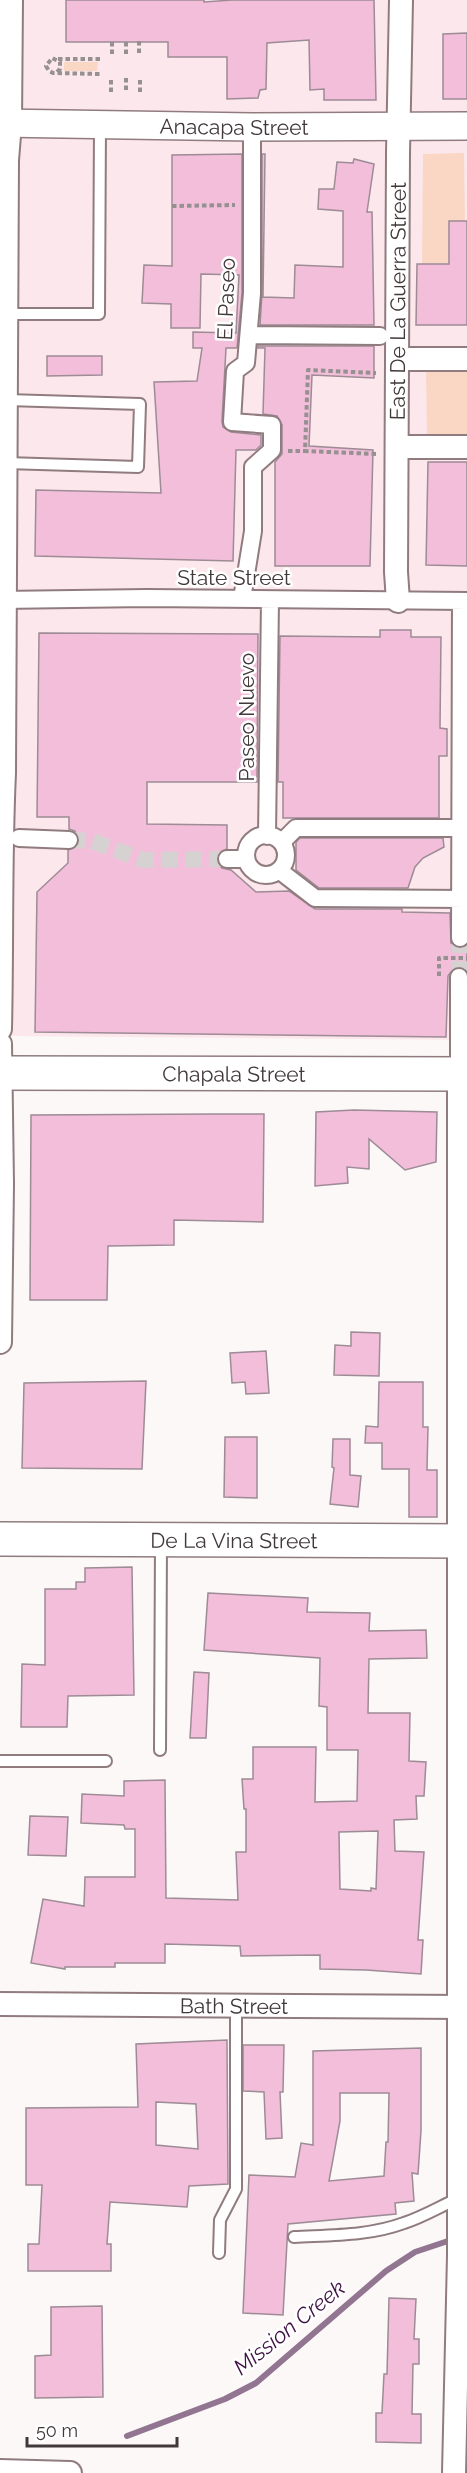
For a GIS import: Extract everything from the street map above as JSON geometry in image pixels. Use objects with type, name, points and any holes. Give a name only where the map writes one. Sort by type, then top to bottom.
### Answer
[{"type":"main road","name":"Chapala Street","points":[[0,1063],[463,1074]]},
{"type":"main road","name":"De La Vina Street","points":[[0,1539],[463,1541]]},
{"type":"street","points":[[0,1029],[3,930],[0,839],[7,400],[3,370],[7,314],[5,123],[11,0]]},
{"type":"street","name":"East De La Guerra Street","points":[[399,601],[396,572],[401,0]]},
{"type":"street","name":"Anacapa Street","points":[[5,123],[252,127],[467,126]]},
{"type":"street","name":"El Paseo","points":[[242,599],[253,531],[253,467],[272,450],[273,425],[232,422],[235,371],[246,363],[252,293],[252,127]]},
{"type":"street","points":[[249,334],[380,336]]},
{"type":"street","points":[[398,358],[467,359]]},
{"type":"street","points":[[397,447],[467,447]]},
{"type":"street","name":"State Street","points":[[3,600],[464,601]]},
{"type":"street","name":"Paseo Nuevo","points":[[270,600],[275,839],[287,852],[286,862],[280,871]]},
{"type":"street","points":[[459,938],[463,899],[460,828],[464,601]]},
{"type":"street","points":[[460,828],[296,828],[275,839],[262,835],[253,840],[247,849],[246,860],[251,869],[260,875],[270,876],[280,871],[315,898],[463,899]]},
{"type":"street","points":[[19,838],[69,840]]},
{"type":"street","points":[[227,860],[246,860]]},
{"type":"street","points":[[454,2473],[463,2007],[463,1074],[459,977]]},
{"type":"street","points":[[0,1063],[0,1342]]},
{"type":"street","name":"Bath Street","points":[[0,2004],[463,2007]]},
{"type":"street","points":[[0,2471],[70,2473]]},
{"type":"lane","points":[[7,314],[99,314],[100,124]]},
{"type":"lane","points":[[6,463],[138,467],[140,404],[7,400]]},
{"type":"lane","points":[[160,1750],[162,1540]]},
{"type":"lane","points":[[0,1761],[106,1761]]},
{"type":"lane","points":[[219,2253],[220,2220],[236,2189],[236,2006]]},
{"type":"lane","points":[[294,2237],[382,2230],[459,2203]]},
{"type":"path","points":[[112,42],[112,54]]},
{"type":"path","points":[[126,42],[126,54]]},
{"type":"path","points":[[139,42],[139,54]]},
{"type":"path","points":[[100,74],[49,71],[46,66],[50,59],[101,59]]},
{"type":"path","points":[[57,72],[61,66],[58,59]]},
{"type":"path","points":[[111,78],[111,92]]},
{"type":"path","points":[[126,78],[126,92]]},
{"type":"path","points":[[140,78],[140,92]]},
{"type":"path","points":[[172,206],[251,205]]},
{"type":"path","points":[[376,373],[308,370],[303,451],[376,454]]},
{"type":"shaded area","points":[[0,0],[467,0],[467,1040],[0,1036]]},
{"type":"shaded area","points":[[64,62],[98,62],[97,71],[64,71]]},
{"type":"shaded area","points":[[464,153],[465,221],[449,221],[449,264],[422,264],[423,154]]},
{"type":"shaded area","points":[[426,369],[467,369],[467,438],[427,438]]},
{"type":"building","points":[[66,0],[204,0],[204,2],[374,0],[376,100],[324,100],[324,89],[310,90],[309,40],[267,43],[266,89],[260,90],[258,98],[227,99],[227,57],[168,57],[168,42],[66,42]]},
{"type":"building","points":[[467,33],[467,99],[443,99],[443,34]]},
{"type":"building","points":[[242,154],[242,293],[237,348],[226,348],[222,421],[223,427],[231,432],[261,435],[261,445],[256,450],[236,450],[233,561],[35,556],[36,490],[161,493],[154,382],[197,381],[202,348],[193,348],[193,332],[236,333],[239,275],[201,274],[200,328],[171,328],[171,304],[142,303],[144,265],[172,266],[172,155]]},
{"type":"building","points":[[262,154],[265,154],[263,297],[294,298],[295,265],[343,267],[343,211],[318,209],[319,189],[334,189],[337,162],[353,163],[354,159],[374,164],[367,212],[372,212],[374,325],[260,325]]},
{"type":"building","points":[[449,221],[467,221],[467,325],[416,325],[417,264],[449,264]]},
{"type":"building","points":[[258,346],[374,346],[374,378],[312,375],[309,446],[373,450],[370,566],[275,566],[275,462],[282,454],[282,425],[277,416],[263,414],[265,348],[258,348]]},
{"type":"building","points":[[47,356],[102,356],[102,375],[47,376]]},
{"type":"building","points":[[428,462],[467,462],[467,566],[426,565]]},
{"type":"building","points":[[380,630],[411,630],[411,637],[441,637],[440,728],[447,729],[447,756],[439,756],[439,818],[283,818],[283,782],[278,782],[280,636],[380,637]]},
{"type":"building","points":[[39,633],[258,634],[257,782],[147,782],[147,824],[227,825],[227,849],[218,853],[218,864],[222,868],[231,870],[256,892],[289,891],[315,909],[402,909],[402,912],[450,913],[451,943],[459,948],[467,945],[467,971],[460,967],[454,968],[448,976],[446,1037],[35,1032],[37,892],[68,863],[68,850],[78,846],[79,840],[75,831],[69,829],[69,817],[37,817]]},
{"type":"building","points":[[300,838],[443,838],[444,847],[423,858],[415,867],[408,888],[319,888],[296,870],[296,842]]},
{"type":"building","points":[[354,1110],[437,1112],[436,1162],[405,1170],[369,1139],[369,1169],[347,1167],[348,1183],[315,1186],[316,1112]]},
{"type":"building","points":[[264,1114],[263,1222],[174,1220],[174,1245],[108,1246],[107,1300],[30,1300],[31,1115]]},
{"type":"building","points":[[351,1332],[380,1333],[379,1376],[334,1375],[335,1345],[351,1346]]},
{"type":"building","points":[[266,1351],[269,1393],[246,1394],[245,1382],[232,1383],[230,1353]]},
{"type":"building","points":[[146,1381],[142,1469],[22,1468],[24,1383]]},
{"type":"building","points":[[379,1382],[423,1382],[423,1427],[428,1427],[427,1470],[437,1470],[437,1517],[409,1517],[409,1469],[382,1469],[382,1443],[365,1443],[366,1426],[378,1427]]},
{"type":"building","points":[[225,1437],[257,1437],[257,1498],[224,1497]]},
{"type":"building","points":[[333,1439],[350,1439],[350,1475],[361,1476],[358,1507],[330,1504],[334,1468],[332,1467]]},
{"type":"building","points":[[132,1567],[134,1695],[68,1696],[67,1727],[21,1727],[22,1664],[45,1665],[45,1589],[76,1589],[76,1582],[85,1582],[85,1568]]},
{"type":"building","points":[[208,1593],[308,1598],[307,1612],[370,1613],[369,1631],[426,1630],[427,1658],[369,1659],[368,1713],[410,1713],[409,1761],[426,1762],[424,1796],[416,1796],[417,1819],[394,1820],[395,1851],[424,1852],[418,1940],[423,1940],[421,1974],[320,1969],[320,1955],[241,1956],[240,1946],[165,1944],[165,1963],[115,1963],[115,1967],[65,1967],[65,1969],[31,1963],[43,1899],[84,1906],[85,1877],[135,1877],[135,1829],[125,1829],[124,1825],[81,1823],[82,1794],[124,1796],[124,1781],[165,1780],[166,1898],[238,1900],[236,1852],[246,1852],[246,1809],[244,1809],[242,1779],[253,1779],[253,1747],[316,1747],[315,1802],[357,1801],[358,1750],[327,1750],[327,1707],[319,1706],[320,1658],[204,1650]],"holes":[[[378,1831],[376,1889],[371,1888],[371,1891],[340,1889],[339,1832]]]},
{"type":"building","points":[[194,1672],[209,1673],[206,1738],[190,1738]]},
{"type":"building","points":[[30,1816],[68,1817],[66,1856],[28,1855]]},
{"type":"building","points":[[227,2040],[228,2184],[189,2186],[187,2207],[110,2202],[107,2244],[111,2244],[111,2271],[28,2271],[28,2244],[39,2244],[42,2185],[26,2185],[26,2108],[138,2107],[136,2044]],"holes":[[[156,2102],[196,2104],[198,2149],[156,2145]]]},
{"type":"building","points":[[243,2045],[284,2045],[283,2092],[280,2092],[282,2138],[266,2139],[264,2092],[243,2091]]},
{"type":"building","points":[[421,2048],[421,2131],[418,2174],[412,2173],[414,2201],[395,2203],[396,2214],[288,2224],[283,2315],[243,2313],[249,2175],[295,2177],[301,2143],[313,2145],[313,2051]],"holes":[[[340,2093],[389,2093],[388,2142],[386,2142],[384,2176],[329,2181],[340,2121]]]},
{"type":"building","points":[[389,2298],[416,2299],[414,2339],[419,2339],[419,2364],[413,2364],[412,2414],[421,2414],[421,2443],[376,2442],[376,2413],[382,2413],[384,2374],[387,2374]]},
{"type":"building","points":[[102,2306],[103,2397],[35,2398],[35,2356],[51,2355],[51,2307]]},
{"type":"waterway","name":"Mission Creek","points":[[127,2436],[225,2399],[256,2383],[386,2271],[415,2252],[454,2239]]},
{"type":"tunnel","points":[[69,840],[92,841],[143,860],[227,859]]},
{"type":"tunnel","points":[[459,977],[460,938]]}]
